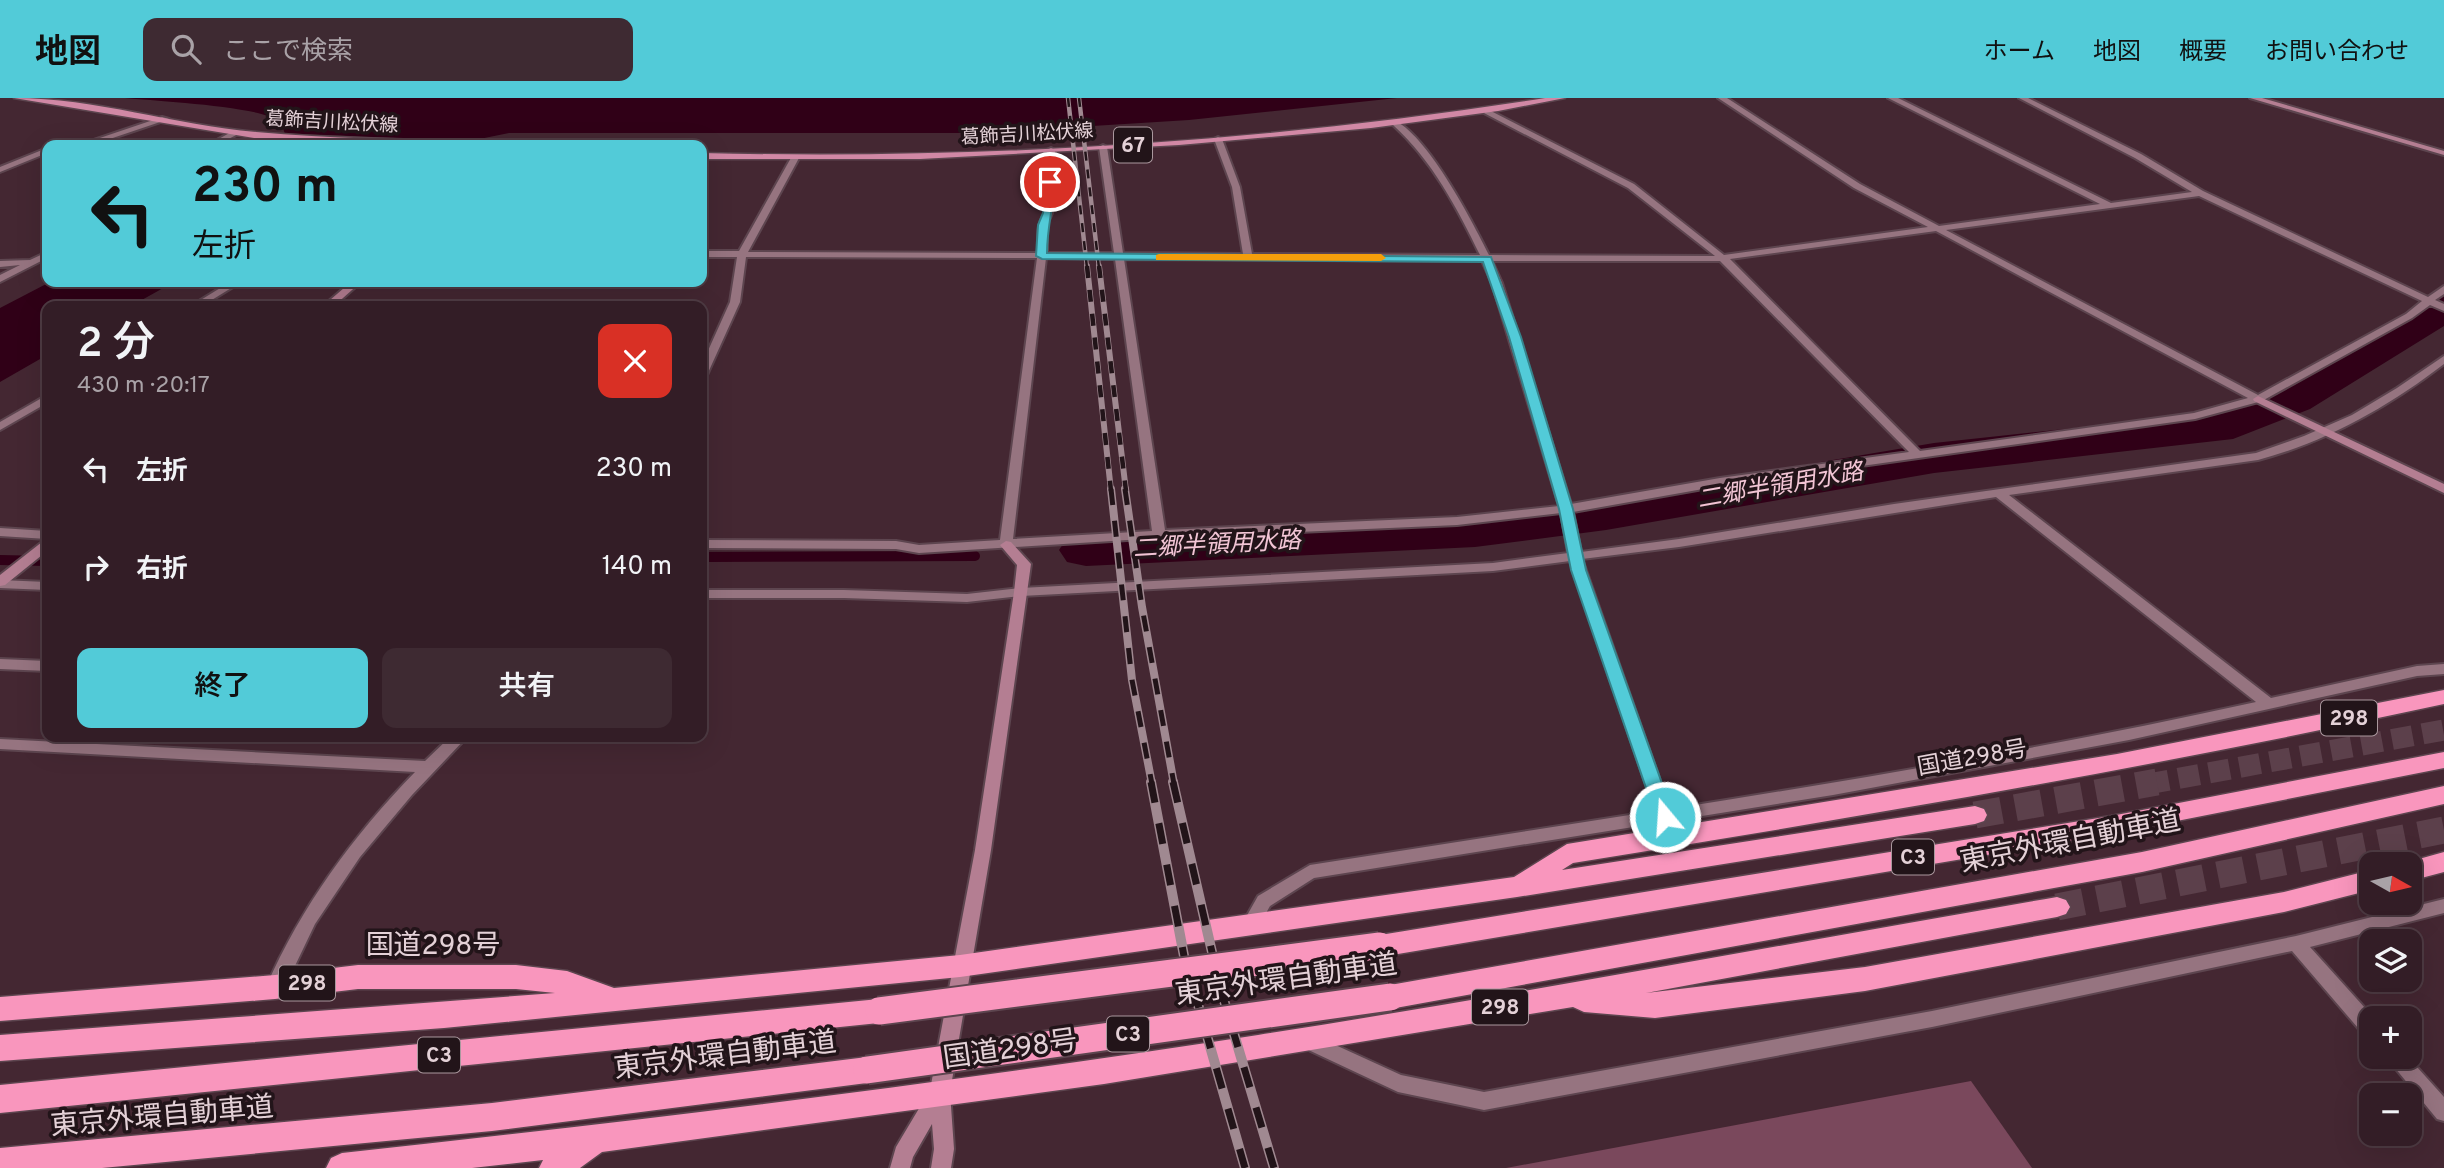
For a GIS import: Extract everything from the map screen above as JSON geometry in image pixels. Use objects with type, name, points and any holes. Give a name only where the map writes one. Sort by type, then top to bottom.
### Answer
[{"type":"highway","name":"国道298号","points":[[1517,887],[1567,854],[2048,776],[2254,739],[2444,697]]},
{"type":"highway","name":"東京外環自動車道","points":[[0,1099],[879,1011],[1380,946],[2111,825],[2444,760]]},
{"type":"highway","name":"東京外環自動車道","points":[[0,1163],[492,1117],[867,1070],[1390,997],[2142,862],[2444,795]]},
{"type":"highway","name":"国道298号","points":[[0,1048],[444,1016],[613,997],[960,966],[1517,887],[1975,815]]},
{"type":"highway","points":[[2422,868],[2444,862]]},
{"type":"highway","name":"国道298号","points":[[1559,997],[1655,1006],[1865,979],[2284,902],[2359,883]]},
{"type":"highway","name":"国道298号","points":[[342,1168],[593,1140],[1305,1039],[1559,997],[2057,907]]},
{"type":"highway","name":"国道298号","points":[[0,1009],[275,987],[358,977],[516,977],[567,983],[613,997]]},
{"type":"highway","name":"国道298号","points":[[555,1168],[593,1140]]},
{"type":"main road","name":"葛飾吉川松伏線","points":[[18,98],[165,119],[236,133],[367,140]]},
{"type":"main road","name":"葛飾吉川松伏線","points":[[707,156],[796,158],[1103,147],[1396,123],[1562,98]]},
{"type":"street","points":[[1722,98],[1857,186],[2258,399],[2444,489]]},
{"type":"street","points":[[1892,98],[2112,206]]},
{"type":"street","points":[[2023,98],[2138,156],[2200,193],[2444,308]]},
{"type":"street","points":[[2254,98],[2444,153]]},
{"type":"street","points":[[1487,111],[1631,186],[1724,259],[1917,454]]},
{"type":"street","points":[[101,140],[165,119]]},
{"type":"street","points":[[1396,123],[1447,190],[1487,259],[1515,337],[1566,509],[1578,570],[1665,817]]},
{"type":"street","points":[[222,140],[236,133]]},
{"type":"street","points":[[1218,139],[1236,187],[1248,258]]},
{"type":"street","points":[[1103,147],[1159,534]]},
{"type":"street","points":[[1006,545],[1042,256],[1043,225],[1048,213],[1052,150]]},
{"type":"street","points":[[0,170],[42,152]]},
{"type":"street","points":[[707,364],[735,302],[742,254],[796,158]]},
{"type":"street","points":[[707,254],[1724,259],[2200,193]]},
{"type":"street","points":[[0,279],[42,257]]},
{"type":"street","points":[[0,264],[32,262]]},
{"type":"street","points":[[204,301],[228,287]]},
{"type":"street","points":[[334,301],[350,287]]},
{"type":"street","points":[[707,544],[896,545],[919,549],[1159,534],[1457,521],[1566,509],[1720,482],[2195,416],[2258,399],[2355,348],[2429,302],[2444,289]]},
{"type":"street","points":[[707,594],[844,594],[967,598],[1021,592],[1421,572],[2258,456],[2327,433],[2374,408],[2444,359]]},
{"type":"street","points":[[0,427],[42,401]]},
{"type":"street","points":[[1998,493],[2268,704]]},
{"type":"street","points":[[0,532],[42,535]]},
{"type":"street","points":[[941,1168],[944,1149],[940,1092],[960,966],[983,849],[1024,564],[1006,545]]},
{"type":"street","points":[[3,581],[42,549]]},
{"type":"street","points":[[3,581],[42,585]]},
{"type":"street","points":[[0,664],[42,666]]},
{"type":"street","points":[[1250,926],[1264,901],[1310,872],[1665,817],[2129,735],[2417,671],[2444,669]]},
{"type":"street","points":[[275,987],[287,955],[302,929],[397,797],[454,742]]},
{"type":"street","points":[[0,744],[428,767]]},
{"type":"street","points":[[1305,1039],[1398,1083],[1484,1101],[1932,1019],[2297,943],[2444,906]]},
{"type":"street","points":[[2297,943],[2359,1015]]},
{"type":"street","points":[[2406,1069],[2444,1112]]},
{"type":"street","points":[[900,1168],[903,1154],[940,1092]]},
{"type":"shaded area","points":[[125,98],[1397,98],[1189,120],[978,133],[509,133],[475,140],[282,140],[285,134],[282,126],[277,120],[266,115]]},
{"type":"shaded area","points":[[42,286],[165,287],[140,301],[42,301],[42,358],[0,382],[0,308]]},
{"type":"shaded area","points":[[1971,1081],[2032,1168],[1506,1168]]},
{"type":"pier","points":[[281,133],[444,140],[278,140]]},
{"type":"waterway","name":"二郷半領用水路","points":[[1086,550],[1475,531],[1606,514],[1721,492],[1934,458],[2233,425],[2294,399],[2444,308]]},
{"type":"waterway","name":"二郷半領用水路","points":[[707,557],[975,556]]},
{"type":"waterway","name":"二郷半領用水路","points":[[0,560],[42,561]]},
{"type":"tunnel","points":[[2148,784],[2444,730]]},
{"type":"tunnel","points":[[1975,815],[2157,782]]},
{"type":"tunnel","points":[[2057,907],[2444,830]]},
{"type":"railway","points":[[1068,98],[1087,268]]},
{"type":"railway","points":[[1079,98],[1099,268]]},
{"type":"railway","points":[[1087,266],[1111,491]]},
{"type":"railway","points":[[1099,266],[1126,491]]},
{"type":"railway","points":[[1111,489],[1132,680],[1152,784]]},
{"type":"railway","points":[[1125,489],[1142,607],[1174,784]]},
{"type":"railway","points":[[1151,782],[1184,956],[1245,1168]]},
{"type":"railway","points":[[1173,782],[1220,987],[1274,1168]]},
{"type":"slow traffic","points":[[1159,258],[1381,258]]},
{"type":"route","points":[[1050,182],[1048,213],[1043,225],[1042,256],[1487,259],[1515,337],[1566,509],[1578,570],[1665,817]]}]
